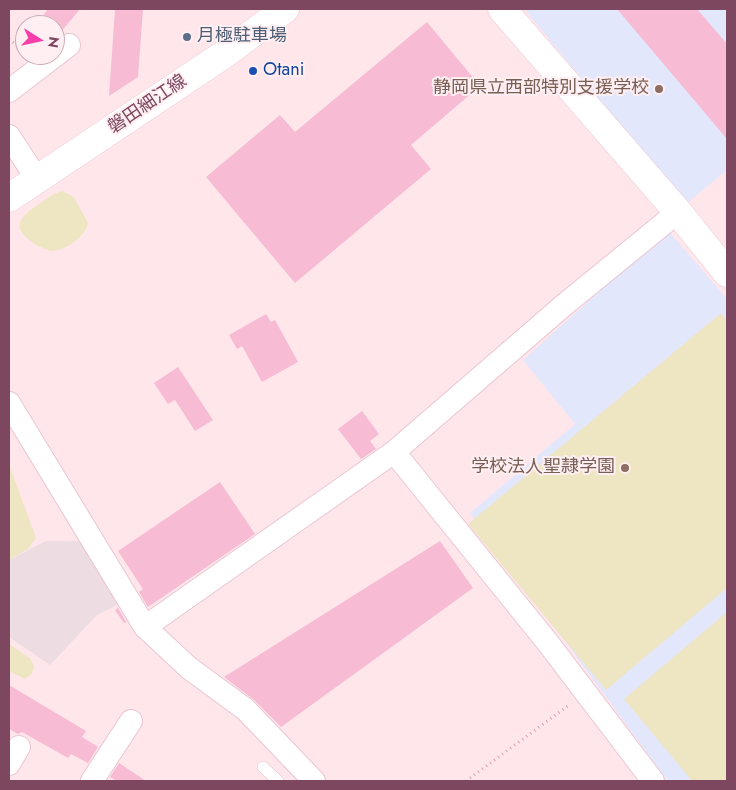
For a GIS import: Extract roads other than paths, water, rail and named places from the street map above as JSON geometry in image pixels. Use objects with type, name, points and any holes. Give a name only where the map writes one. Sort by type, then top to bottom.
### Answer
[{"type":"street","points":[[502,9],[678,212],[727,273]]},
{"type":"street","name":"磐田細江線","points":[[9,198],[226,53],[281,10]]},
{"type":"street","points":[[9,91],[69,45]]},
{"type":"street","points":[[9,136],[37,178]]},
{"type":"street","points":[[144,627],[394,452],[564,305],[678,212]]},
{"type":"street","points":[[9,403],[144,627],[189,668],[245,709],[314,781]]},
{"type":"street","points":[[394,452],[586,692],[653,781]]},
{"type":"street","points":[[92,781],[131,721]]},
{"type":"lane","points":[[262,768],[278,781]]},
{"type":"place","name":"月極駐車場","points":[[187,37]]},
{"type":"place","name":"Otani","points":[[253,71]]},
{"type":"place","name":"静岡県立西部特別支援学校","points":[[659,89]]},
{"type":"place","name":"学校法人聖隷学園","points":[[625,468]]}]
